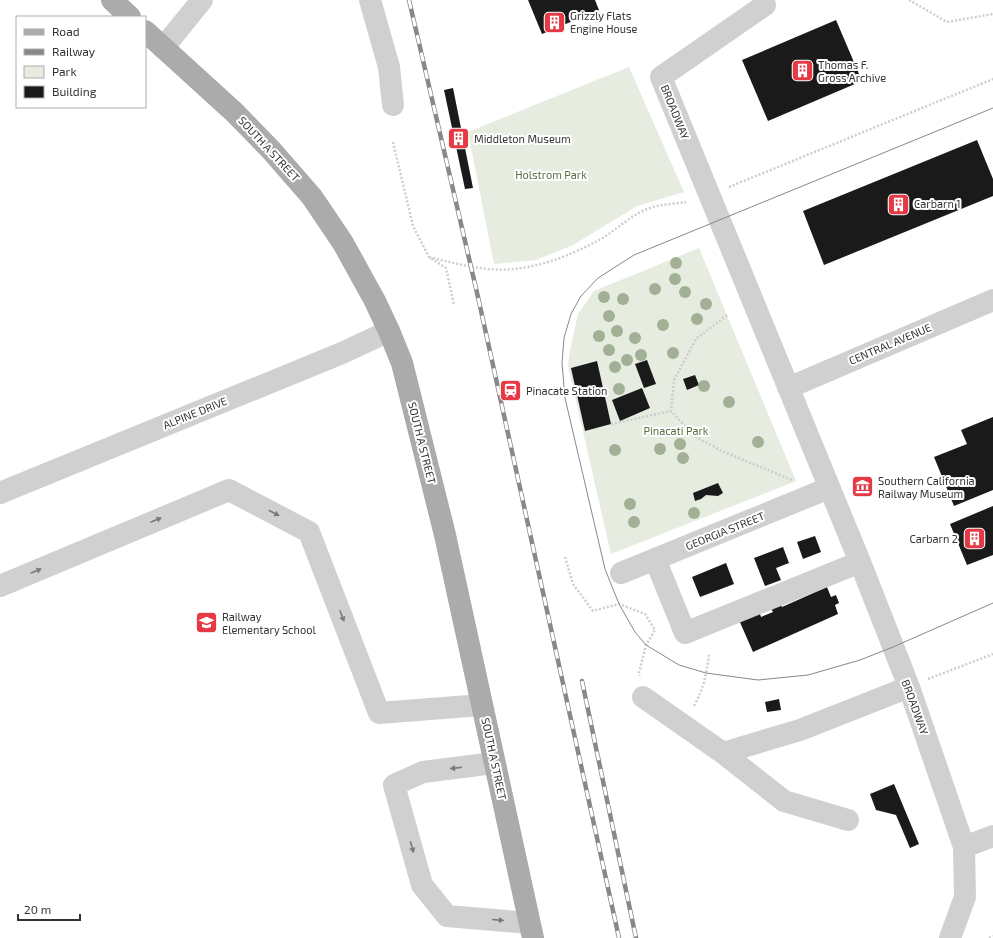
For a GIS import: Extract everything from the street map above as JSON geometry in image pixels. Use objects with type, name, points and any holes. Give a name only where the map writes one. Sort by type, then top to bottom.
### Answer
[{"type":"main road","points":[[112,0],[129,16]]},
{"type":"main road","name":"SOUTH A STREET","points":[[146,32],[234,112],[272,150],[312,197],[343,243],[375,301],[389,331],[402,362],[445,535],[531,931]]},
{"type":"street","points":[[163,48],[202,0]]},
{"type":"street","points":[[370,0],[388,67],[393,104]]},
{"type":"street","name":"BROADWAY","points":[[765,4],[661,77],[909,687],[964,847],[965,897],[950,938]]},
{"type":"street","name":"CENTRAL AVENUE","points":[[788,388],[993,300]]},
{"type":"street","name":"ALPINE DRIVE","points":[[0,493],[334,356],[389,331]]},
{"type":"street","name":"GEORGIA STREET","points":[[621,573],[829,488]]},
{"type":"street","points":[[0,586],[229,490],[309,532],[379,713],[482,705]]},
{"type":"street","points":[[655,559],[684,633],[861,566]]},
{"type":"street","points":[[723,753],[800,730],[909,687]]},
{"type":"street","points":[[643,697],[723,753],[784,801],[848,820]]},
{"type":"street","points":[[494,763],[423,772],[394,785],[422,885],[447,916],[531,931]]},
{"type":"street","points":[[964,847],[993,836]]},
{"type":"path","points":[[909,0],[948,22],[993,14]]},
{"type":"path","points":[[709,195],[993,79]]},
{"type":"path","points":[[394,142],[413,226],[429,257],[446,268],[454,305]]},
{"type":"path","points":[[429,257],[490,270],[519,268],[541,264],[600,240],[623,223],[650,208],[686,202]]},
{"type":"path","points":[[727,315],[696,340],[674,380],[671,411],[694,436],[724,452],[796,481]]},
{"type":"path","points":[[612,424],[671,411]]},
{"type":"path","points":[[565,557],[573,584],[593,611],[619,604],[645,614],[655,630],[646,645],[639,673],[643,697]]},
{"type":"path","points":[[909,687],[993,654]]},
{"type":"path","points":[[684,726],[702,692],[709,655]]},
{"type":"path","points":[[989,938],[993,936]]},
{"type":"green space","name":"Holstrom Park","points":[[629,67],[684,192],[637,206],[573,245],[536,260],[494,264],[468,132]]},
{"type":"green space","name":"Pinacati Park","points":[[699,248],[796,481],[611,554],[568,366],[578,314],[594,291]]},
{"type":"building","name":"Grizzly Flats Engine House","points":[[528,0],[595,0],[599,10],[542,34]]},
{"type":"building","name":"Thomas F. Gross Archive","points":[[836,20],[862,81],[768,121],[742,60]]},
{"type":"building","name":"Middleton Museum","points":[[453,88],[473,188],[465,189],[444,90]]},
{"type":"building","name":"Carbarn 1","points":[[977,140],[993,179],[993,196],[824,265],[803,211]]},
{"type":"building","points":[[647,360],[656,384],[644,388],[635,364]]},
{"type":"building","points":[[597,361],[611,424],[585,431],[571,368]]},
{"type":"building","points":[[695,375],[699,385],[687,390],[683,379]]},
{"type":"building","points":[[642,388],[650,408],[620,421],[612,400]]},
{"type":"building","points":[[993,417],[993,490],[954,506],[934,457],[967,444],[961,430]]},
{"type":"building","points":[[718,483],[723,493],[718,496],[706,495],[695,501],[693,493]]},
{"type":"building","name":"Carbarn 2","points":[[993,506],[993,555],[967,565],[950,524]]},
{"type":"building","points":[[815,536],[821,552],[803,559],[797,542]]},
{"type":"building","points":[[783,547],[789,563],[776,568],[781,580],[765,586],[754,558]]},
{"type":"building","points":[[726,563],[734,584],[700,597],[692,577]]},
{"type":"building","points":[[827,587],[831,597],[836,595],[839,603],[835,605],[838,614],[753,652],[739,620],[759,611],[761,617],[773,612],[769,605],[779,601],[782,607]]},
{"type":"building","points":[[779,699],[781,710],[767,712],[765,702]]},
{"type":"building","points":[[894,784],[919,844],[910,848],[896,815],[876,810],[870,794]]},
{"type":"tram line","points":[[993,108],[634,255],[598,278],[581,296],[571,314],[564,338],[562,363],[565,398],[605,569],[619,604],[635,632],[646,645],[679,665],[706,673],[758,680],[808,675],[860,660],[993,603]]},
{"type":"railway","points":[[409,0],[478,297],[619,938]]},
{"type":"railway","points":[[582,681],[636,938]]},
{"type":"place","name":"Grizzly Flats Engine House","points":[[554,22]]},
{"type":"place","name":"Thomas F. Gross Archive","points":[[802,71]]},
{"type":"place","name":"Middleton Museum","points":[[459,139]]},
{"type":"place","name":"Carbarn 1","points":[[898,204]]},
{"type":"place","name":"Pinacate Station","points":[[510,391]]},
{"type":"place","name":"Southern California Railway Museum","points":[[863,487]]},
{"type":"place","name":"Carbarn 2","points":[[974,539]]},
{"type":"place","name":"Railway Elementary School","points":[[206,623]]}]
